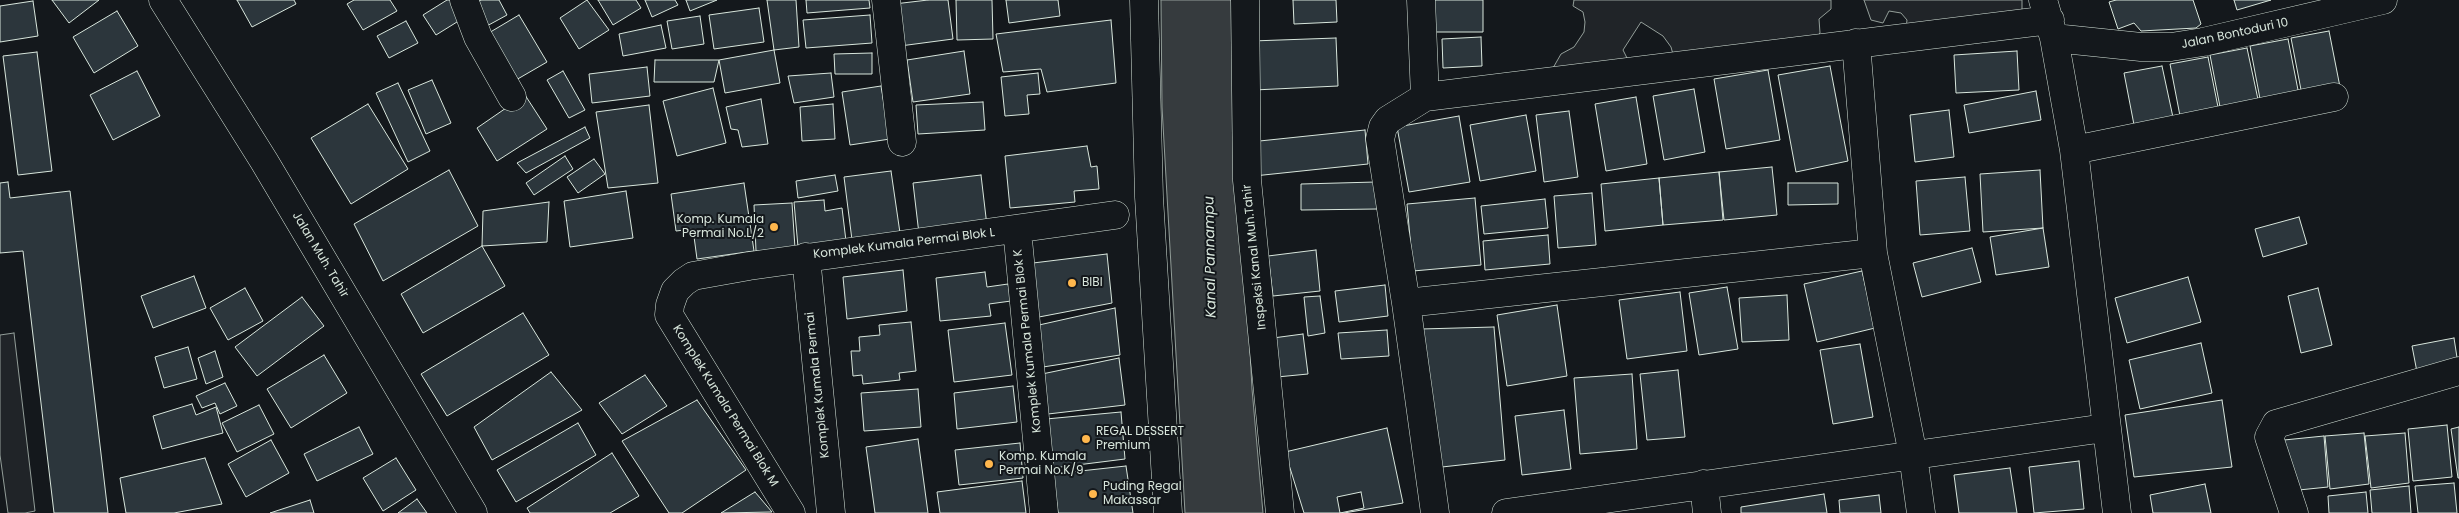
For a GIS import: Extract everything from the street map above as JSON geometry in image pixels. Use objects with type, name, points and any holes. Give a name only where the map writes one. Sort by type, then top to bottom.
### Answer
[{"type":"street","name":"Jalan Muh. Tahir","points":[[163,0],[264,161],[473,513]]},
{"type":"street","points":[[464,0],[478,37],[512,97]]},
{"type":"street","points":[[886,0],[902,142]]},
{"type":"street","points":[[1144,0],[1149,197],[1168,513]]},
{"type":"street","name":"Inspeksi Kanal Muh.Tahir","points":[[1245,0],[1247,180],[1280,513]]},
{"type":"street","points":[[1421,0],[1425,97],[1388,120],[1382,127],[1380,139],[1406,303],[1435,513]]},
{"type":"street","name":"Jalan Bontoduri 10","points":[[1425,97],[2049,19],[2141,47],[2171,48],[2203,42],[2341,5],[2383,0]]},
{"type":"street","points":[[2049,19],[2074,150],[2105,428],[2117,513]]},
{"type":"street","points":[[1856,43],[1873,253],[1913,455],[1922,513]]},
{"type":"street","points":[[2074,150],[2334,97]]},
{"type":"street","name":"Komplek Kumala Permai Blok L","points":[[693,276],[806,257],[915,244],[1115,215]]},
{"type":"street","name":"Komplek Kumala Permai Blok K","points":[[1017,229],[1044,513]]},
{"type":"street","points":[[1406,303],[1873,253]]},
{"type":"street","name":"Komplek Kumala Permai","points":[[806,257],[831,513]]},
{"type":"street","name":"Komplek Kumala Permai Blok M","points":[[693,276],[675,291],[669,315],[791,513]]},
{"type":"street","points":[[2294,513],[2269,437],[2276,424],[2459,371]]},
{"type":"street","points":[[1506,513],[2105,428]]},
{"type":"street","points":[[1704,484],[1706,513]]},
{"type":"shaded area","points":[[1574,0],[1831,0],[1831,9],[1819,19],[1820,33],[1813,41],[1674,58],[1671,47],[1663,36],[1641,22],[1623,50],[1628,60],[1553,68],[1561,54],[1574,47],[1584,32],[1583,12],[1573,6]]},
{"type":"shaded area","points":[[1864,0],[2022,0],[2022,14],[1906,28],[1907,20],[1901,13],[1889,11],[1883,23],[1871,20]]},
{"type":"shaded area","points":[[14,333],[35,511],[25,513],[8,513],[0,455],[0,335]]},
{"type":"water","name":"Kanal Pannampu","points":[[1161,0],[1232,0],[1252,389],[1263,513],[1185,513],[1162,107]]},
{"type":"building","points":[[52,0],[99,0],[69,23]]},
{"type":"building","points":[[237,0],[294,0],[296,4],[252,27]]},
{"type":"building","points":[[354,0],[390,0],[397,11],[363,30],[347,4]]},
{"type":"building","points":[[447,0],[454,0],[465,17],[436,35],[423,15]]},
{"type":"building","points":[[481,0],[499,0],[507,15],[485,27],[473,4]]},
{"type":"building","points":[[587,0],[609,30],[579,49],[560,18]]},
{"type":"building","points":[[598,0],[636,0],[641,8],[613,25]]},
{"type":"building","points":[[645,0],[675,0],[678,5],[652,17]]},
{"type":"building","points":[[686,0],[717,0],[690,11]]},
{"type":"building","points":[[767,0],[796,0],[799,47],[774,50]]},
{"type":"building","points":[[806,0],[869,0],[870,8],[807,13]]},
{"type":"building","points":[[948,0],[953,39],[900,46],[894,4]]},
{"type":"building","points":[[956,0],[992,0],[993,39],[957,40]]},
{"type":"building","points":[[1006,0],[1058,0],[1060,16],[1009,23]]},
{"type":"building","points":[[1293,0],[1336,0],[1337,22],[1294,24]]},
{"type":"building","points":[[1433,0],[1483,0],[1483,32],[1433,32]]},
{"type":"building","points":[[2116,0],[2193,0],[2201,24],[2196,28],[2141,31],[2134,23],[2118,29],[2109,2]]},
{"type":"building","points":[[2234,0],[2271,0],[2237,10]]},
{"type":"building","points":[[33,1],[38,36],[0,42],[0,6]]},
{"type":"building","points":[[759,8],[764,42],[714,49],[709,15]]},
{"type":"building","points":[[117,11],[138,46],[94,73],[73,37]]},
{"type":"building","points":[[519,15],[547,62],[509,84],[482,37]]},
{"type":"building","points":[[870,15],[872,43],[806,48],[803,20]]},
{"type":"building","points":[[700,16],[704,44],[672,49],[667,21]]},
{"type":"building","points":[[1111,20],[1116,83],[1047,92],[1041,69],[1003,72],[996,34]]},
{"type":"building","points":[[406,21],[418,43],[389,58],[377,36]]},
{"type":"building","points":[[661,25],[666,48],[623,56],[619,34]]},
{"type":"building","points":[[2329,31],[2340,87],[2302,95],[2291,38]]},
{"type":"building","points":[[1481,37],[1482,66],[1443,68],[1442,39]]},
{"type":"building","points":[[1336,38],[1338,86],[1254,90],[1252,41]]},
{"type":"building","points":[[2288,39],[2299,95],[2261,104],[2250,46]]},
{"type":"building","points":[[2247,48],[2259,104],[2221,112],[2210,55]]},
{"type":"building","points":[[774,50],[780,83],[725,93],[719,60]]},
{"type":"building","points":[[964,51],[970,94],[913,102],[907,60]]},
{"type":"building","points":[[2017,51],[2019,90],[1956,93],[1954,55]]},
{"type":"building","points":[[37,52],[52,171],[18,175],[3,56]]},
{"type":"building","points":[[872,53],[872,74],[835,74],[834,54]]},
{"type":"building","points":[[2208,57],[2219,112],[2181,121],[2170,64]]},
{"type":"building","points":[[655,60],[719,60],[714,82],[654,82]]},
{"type":"building","points":[[1830,66],[1848,161],[1796,172],[1778,75]]},
{"type":"building","points":[[2162,66],[2174,122],[2135,130],[2124,73]]},
{"type":"building","points":[[647,67],[650,96],[592,103],[589,74]]},
{"type":"building","points":[[1768,70],[1780,140],[1726,149],[1714,79]]},
{"type":"building","points":[[137,71],[160,116],[113,140],[90,95]]},
{"type":"building","points":[[563,71],[585,110],[569,118],[547,80]]},
{"type":"building","points":[[831,73],[834,97],[794,103],[788,76]]},
{"type":"building","points":[[1038,73],[1040,94],[1027,95],[1029,114],[1005,116],[1001,77]]},
{"type":"building","points":[[432,80],[451,123],[426,134],[408,90]]},
{"type":"building","points":[[398,83],[430,151],[408,162],[376,93]]},
{"type":"building","points":[[881,86],[890,139],[850,145],[842,92]]},
{"type":"building","points":[[713,88],[726,143],[677,156],[663,101]]},
{"type":"building","points":[[1694,89],[1705,152],[1664,160],[1653,96]]},
{"type":"building","points":[[2036,91],[2041,120],[1969,133],[1964,105]]},
{"type":"building","points":[[525,95],[547,129],[497,161],[477,128]]},
{"type":"building","points":[[1636,97],[1647,164],[1606,171],[1595,104]]},
{"type":"building","points":[[761,99],[768,144],[742,147],[738,130],[731,129],[726,107]]},
{"type":"building","points":[[983,102],[985,130],[918,134],[916,105]]},
{"type":"building","points":[[368,104],[408,169],[351,204],[311,138]]},
{"type":"building","points":[[833,104],[835,139],[802,141],[800,107]]},
{"type":"building","points":[[649,105],[658,183],[608,188],[596,112]]},
{"type":"building","points":[[1949,110],[1954,157],[1915,162],[1910,115]]},
{"type":"building","points":[[1569,111],[1578,177],[1544,182],[1536,115]]},
{"type":"building","points":[[1526,115],[1536,171],[1480,181],[1470,125]]},
{"type":"building","points":[[1459,116],[1470,182],[1409,192],[1397,127]]},
{"type":"building","points":[[585,127],[590,138],[526,173],[517,163]]},
{"type":"building","points":[[1365,130],[1368,164],[1254,176],[1250,142]]},
{"type":"building","points":[[1087,146],[1091,167],[1097,166],[1099,189],[1074,191],[1075,202],[1010,208],[1005,156]]},
{"type":"building","points":[[565,156],[573,169],[534,195],[526,183]]},
{"type":"building","points":[[594,159],[605,174],[578,193],[567,177]]},
{"type":"building","points":[[1772,167],[1777,215],[1724,220],[1719,172]]},
{"type":"building","points":[[449,170],[478,226],[383,281],[354,224]]},
{"type":"building","points":[[2040,170],[2043,228],[1983,232],[1980,174]]},
{"type":"building","points":[[891,171],[900,233],[852,240],[844,177]]},
{"type":"building","points":[[1719,172],[1723,220],[1663,225],[1659,178]]},
{"type":"building","points":[[835,175],[838,191],[798,198],[796,181]]},
{"type":"building","points":[[981,175],[987,226],[919,234],[913,183]]},
{"type":"building","points":[[1965,177],[1970,231],[1920,235],[1916,181]]},
{"type":"building","points":[[1659,178],[1663,225],[1605,231],[1601,184]]},
{"type":"building","points":[[8,182],[10,198],[70,191],[108,513],[54,513],[23,251],[0,253],[0,183]]},
{"type":"building","points":[[1376,182],[1377,209],[1301,210],[1301,184]]},
{"type":"building","points":[[744,183],[754,251],[697,259],[693,229],[676,231],[671,194]]},
{"type":"building","points":[[1788,183],[1838,183],[1838,204],[1788,205]]},
{"type":"building","points":[[626,191],[633,238],[570,247],[564,201]]},
{"type":"building","points":[[1592,193],[1596,245],[1558,248],[1554,196]]},
{"type":"building","points":[[1475,198],[1481,265],[1413,271],[1407,204]]},
{"type":"building","points":[[1545,199],[1548,228],[1484,234],[1481,206]]},
{"type":"building","points":[[824,200],[825,211],[842,208],[846,241],[798,247],[794,202]]},
{"type":"building","points":[[549,202],[547,242],[482,246],[483,211]]},
{"type":"building","name":"Komp. Kumala Permai No.L/2","points":[[792,203],[795,248],[756,251],[754,205]]},
{"type":"building","points":[[2299,217],[2307,244],[2263,257],[2255,229]]},
{"type":"building","points":[[2043,228],[2049,267],[1996,275],[1990,237]]},
{"type":"building","points":[[1548,235],[1550,264],[1485,270],[1483,241]]},
{"type":"building","points":[[482,246],[505,286],[423,333],[401,294]]},
{"type":"building","points":[[1972,248],[1981,282],[1922,297],[1913,263]]},
{"type":"building","points":[[1316,250],[1320,291],[1273,296],[1268,256]]},
{"type":"building","name":"BIBI","points":[[1107,254],[1112,303],[1039,317],[1033,263]]},
{"type":"building","points":[[903,270],[907,311],[847,319],[843,277]]},
{"type":"building","points":[[1862,271],[1875,328],[1817,342],[1804,284]]},
{"type":"building","points":[[985,272],[987,287],[1008,284],[1011,301],[989,304],[991,316],[940,321],[936,278]]},
{"type":"building","points":[[194,276],[206,308],[153,328],[141,296]]},
{"type":"building","points":[[2188,277],[2201,322],[2127,343],[2115,298]]},
{"type":"building","points":[[1385,285],[1388,316],[1339,322],[1335,291]]},
{"type":"building","points":[[1727,287],[1738,349],[1699,355],[1689,293]]},
{"type":"building","points":[[245,288],[263,321],[228,340],[210,308]]},
{"type":"building","points":[[2318,288],[2332,345],[2301,353],[2288,296]]},
{"type":"building","points":[[1680,292],[1687,351],[1627,359],[1619,300]]},
{"type":"building","points":[[1787,295],[1789,340],[1742,342],[1739,298]]},
{"type":"building","points":[[1320,296],[1325,333],[1308,336],[1304,297]]},
{"type":"building","points":[[302,297],[324,326],[257,376],[235,347]]},
{"type":"building","points":[[1557,305],[1567,376],[1507,386],[1497,315]]},
{"type":"building","points":[[1115,308],[1120,355],[1043,367],[1039,325]]},
{"type":"building","points":[[523,313],[549,355],[447,416],[421,374]]},
{"type":"building","points":[[911,322],[916,371],[899,373],[900,380],[863,384],[862,375],[853,376],[851,351],[860,351],[859,337],[880,335],[879,325]]},
{"type":"building","points":[[1005,323],[1012,375],[954,382],[948,330]]},
{"type":"building","points":[[1494,327],[1505,460],[1442,467],[1421,329]]},
{"type":"building","points":[[1387,330],[1389,356],[1341,359],[1338,333]]},
{"type":"building","points":[[1303,334],[1308,374],[1277,377],[1273,338]]},
{"type":"building","points":[[2454,338],[2458,364],[2417,372],[2412,346]]},
{"type":"building","points":[[2201,343],[2212,393],[2140,409],[2129,360]]},
{"type":"building","points":[[1860,344],[1873,417],[1833,424],[1820,350]]},
{"type":"building","points":[[188,347],[197,379],[164,388],[155,357]]},
{"type":"building","points":[[215,351],[223,377],[206,384],[198,358]]},
{"type":"building","points":[[324,355],[347,393],[291,428],[267,389]]},
{"type":"building","points":[[1119,358],[1125,405],[1048,414],[1042,374]]},
{"type":"building","points":[[1678,370],[1685,437],[1647,440],[1640,374]]},
{"type":"building","points":[[551,372],[582,410],[492,460],[474,427]]},
{"type":"building","points":[[1632,374],[1637,449],[1580,454],[1574,378]]},
{"type":"building","points":[[645,375],[667,406],[622,434],[599,403]]},
{"type":"building","points":[[225,383],[237,406],[220,414],[215,403],[202,408],[196,396]]},
{"type":"building","points":[[1013,386],[1017,422],[957,429],[954,393]]},
{"type":"building","points":[[918,389],[921,427],[864,431],[861,393]]},
{"type":"building","points":[[697,400],[746,470],[682,513],[669,513],[622,441]]},
{"type":"building","points":[[2222,400],[2232,467],[2134,477],[2125,415]]},
{"type":"building","points":[[192,404],[196,415],[216,407],[223,433],[162,449],[153,416]]},
{"type":"building","points":[[259,405],[274,434],[237,452],[222,423]]},
{"type":"building","points":[[1564,410],[1571,469],[1522,475],[1515,416]]},
{"type":"building","name":"REGAL DESSERT Premium","points":[[1121,412],[1125,459],[1053,468],[1046,419]]},
{"type":"building","points":[[578,423],[596,455],[516,502],[497,470]]},
{"type":"building","points":[[2447,425],[2452,477],[2413,481],[2408,429]]},
{"type":"building","points":[[359,427],[373,454],[317,481],[304,454]]},
{"type":"building","points":[[2459,427],[2459,478],[2458,478],[2451,429]]},
{"type":"building","points":[[1387,428],[1403,503],[1344,513],[1304,513],[1285,452]]},
{"type":"building","points":[[2364,433],[2369,484],[2330,489],[2325,436]]},
{"type":"building","points":[[2405,433],[2409,483],[2371,488],[2365,436]]},
{"type":"building","points":[[2324,436],[2328,487],[2289,491],[2284,440]]},
{"type":"building","points":[[918,439],[928,513],[875,513],[866,447]]},
{"type":"building","points":[[271,440],[289,473],[246,497],[228,464]]},
{"type":"building","name":"Komp. Kumala Permai No.K/9","points":[[1020,443],[1023,478],[959,485],[955,450]]},
{"type":"building","points":[[612,453],[639,496],[610,513],[530,513],[527,508]]},
{"type":"building","points":[[205,458],[222,504],[174,513],[126,513],[120,478]]},
{"type":"building","points":[[396,458],[416,490],[383,511],[363,478]]},
{"type":"building","points":[[2079,461],[2084,509],[2034,513],[2029,467]]},
{"type":"building","name":"Puding Regal Makassar","points":[[1126,466],[1133,513],[1058,513],[1053,474]]},
{"type":"building","points":[[2010,468],[2017,513],[1959,513],[1954,475]]},
{"type":"building","points":[[1022,481],[1026,513],[940,513],[937,492]]},
{"type":"building","points":[[2454,483],[2457,513],[2418,513],[2415,486]]},
{"type":"building","points":[[2205,484],[2211,513],[2153,513],[2150,495]]},
{"type":"building","points":[[2409,486],[2411,513],[2372,513],[2370,490]]},
{"type":"building","points":[[755,492],[772,512],[721,513]]},
{"type":"building","points":[[1361,492],[1364,508],[1340,513],[1337,497]]},
{"type":"building","points":[[2366,492],[2368,513],[2329,513],[2328,496]]},
{"type":"building","points":[[1824,494],[1827,513],[1741,513],[1741,507]]},
{"type":"building","points":[[1879,495],[1881,513],[1840,513],[1839,500]]},
{"type":"building","points":[[417,499],[427,513],[398,513]]},
{"type":"building","points":[[310,500],[314,513],[270,513]]},
{"type":"place","name":"Komp. Kumala Permai No.L/2","points":[[774,227]]},
{"type":"place","name":"BIBI","points":[[1072,283]]},
{"type":"place","name":"REGAL DESSERT Premium","points":[[1086,439]]},
{"type":"place","name":"Komp. Kumala Permai No.K/9","points":[[989,464]]},
{"type":"place","name":"Puding Regal Makassar","points":[[1093,494]]}]
